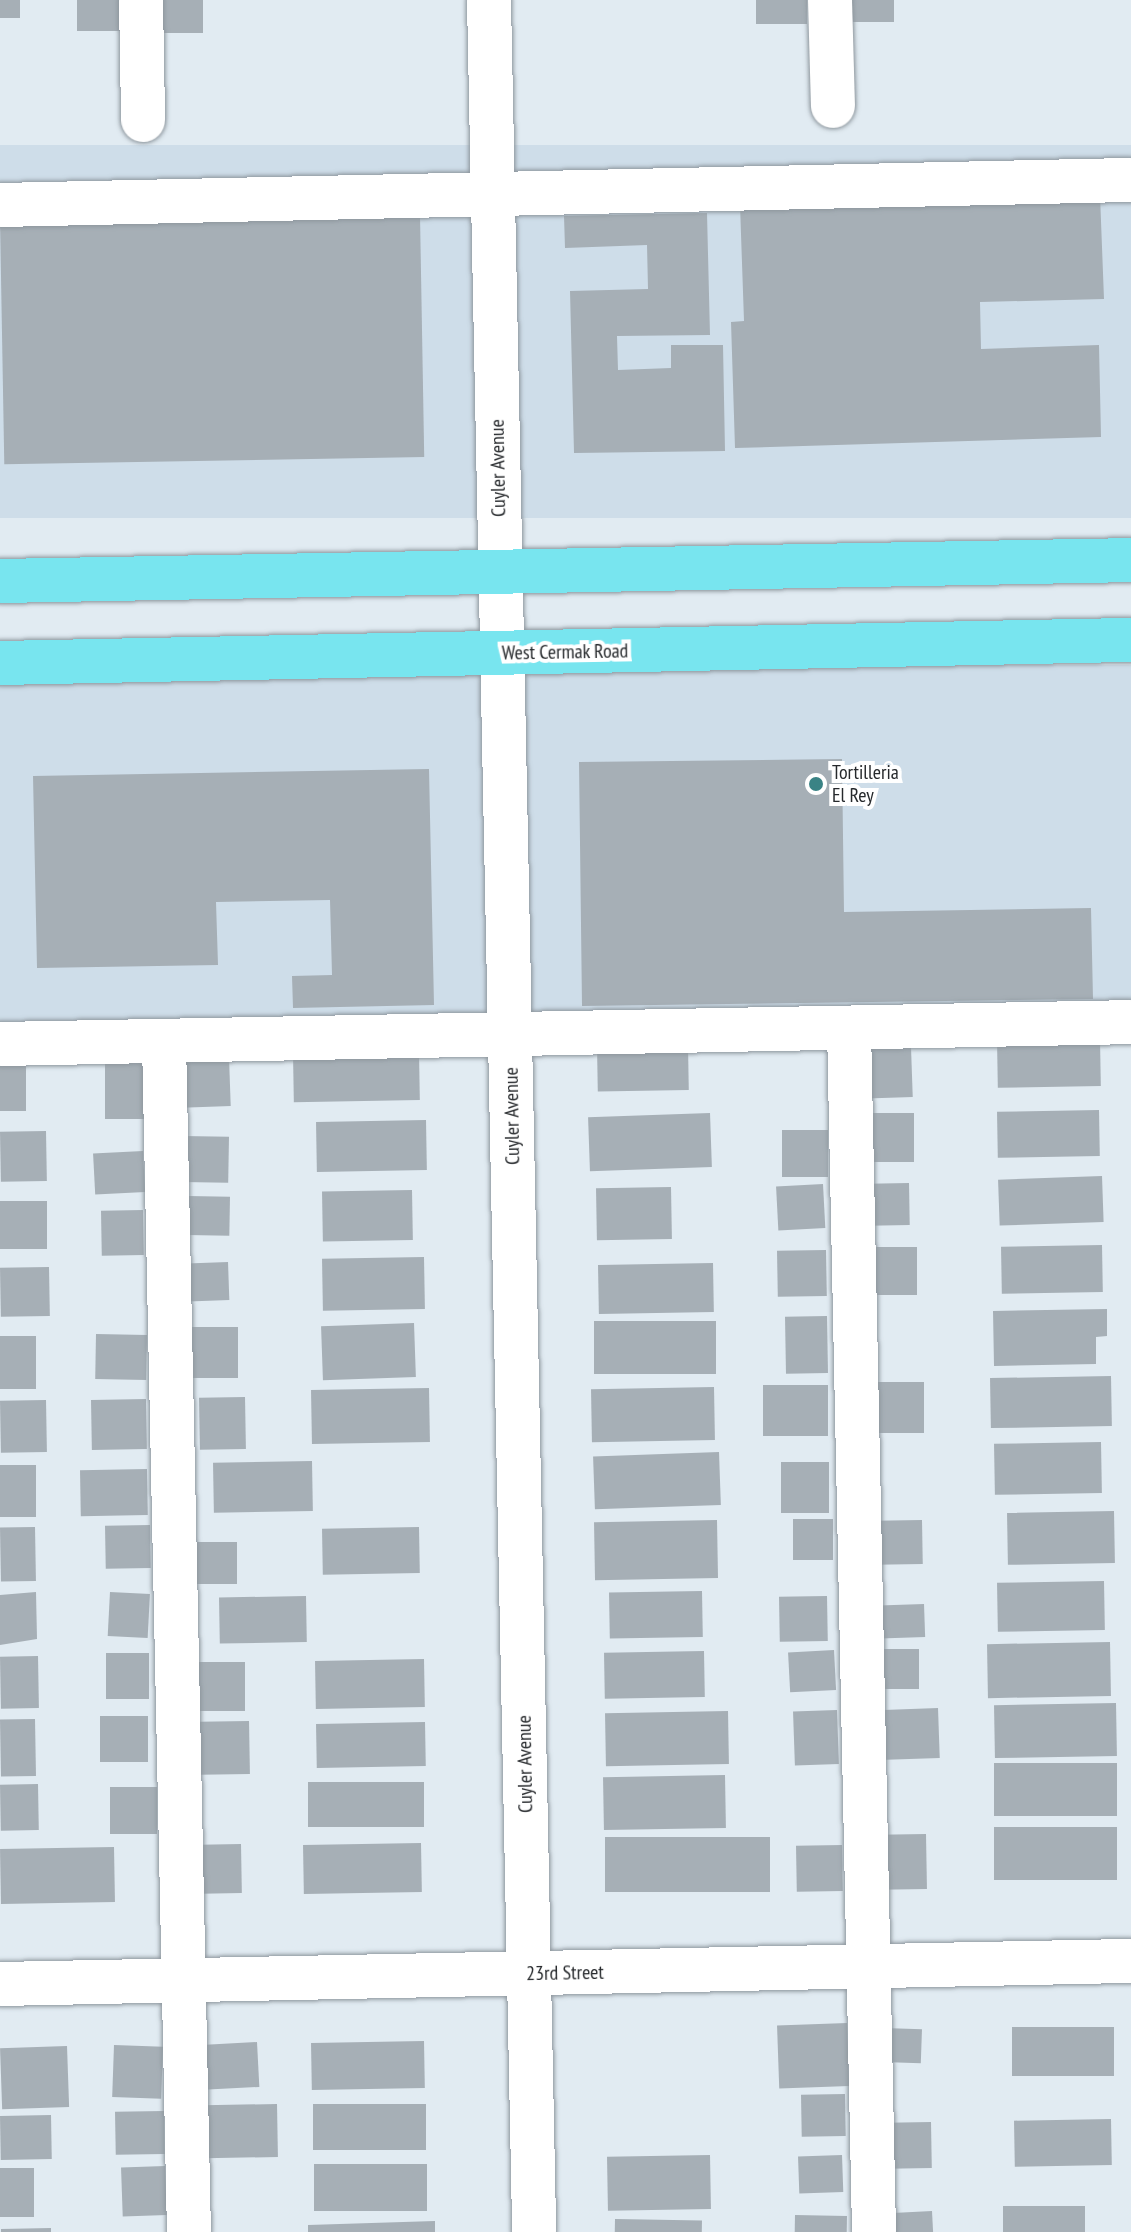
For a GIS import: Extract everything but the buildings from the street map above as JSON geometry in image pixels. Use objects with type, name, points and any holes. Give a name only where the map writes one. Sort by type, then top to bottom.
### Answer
[{"type":"main road","points":[[0,581],[1131,560]]},
{"type":"main road","name":"West Cermak Road","points":[[0,663],[1131,640]]},
{"type":"street","points":[[141,0],[143,120]]},
{"type":"street","name":"Cuyler Avenue","points":[[489,0],[534,2232]]},
{"type":"street","points":[[830,0],[833,106]]},
{"type":"street","points":[[0,205],[1131,180]]},
{"type":"street","points":[[0,1044],[1131,1022]]},
{"type":"street","points":[[849,1028],[874,2232]]},
{"type":"street","points":[[164,1041],[189,2232]]},
{"type":"street","name":"23rd Street","points":[[0,1984],[1131,1961]]},
{"type":"shaded area","points":[[0,145],[1131,145],[1131,518],[0,518]]},
{"type":"shaded area","points":[[0,665],[1131,665],[1131,1039],[0,1039]]},
{"type":"place","name":"Tortilleria El Rey","points":[[816,784]]}]
